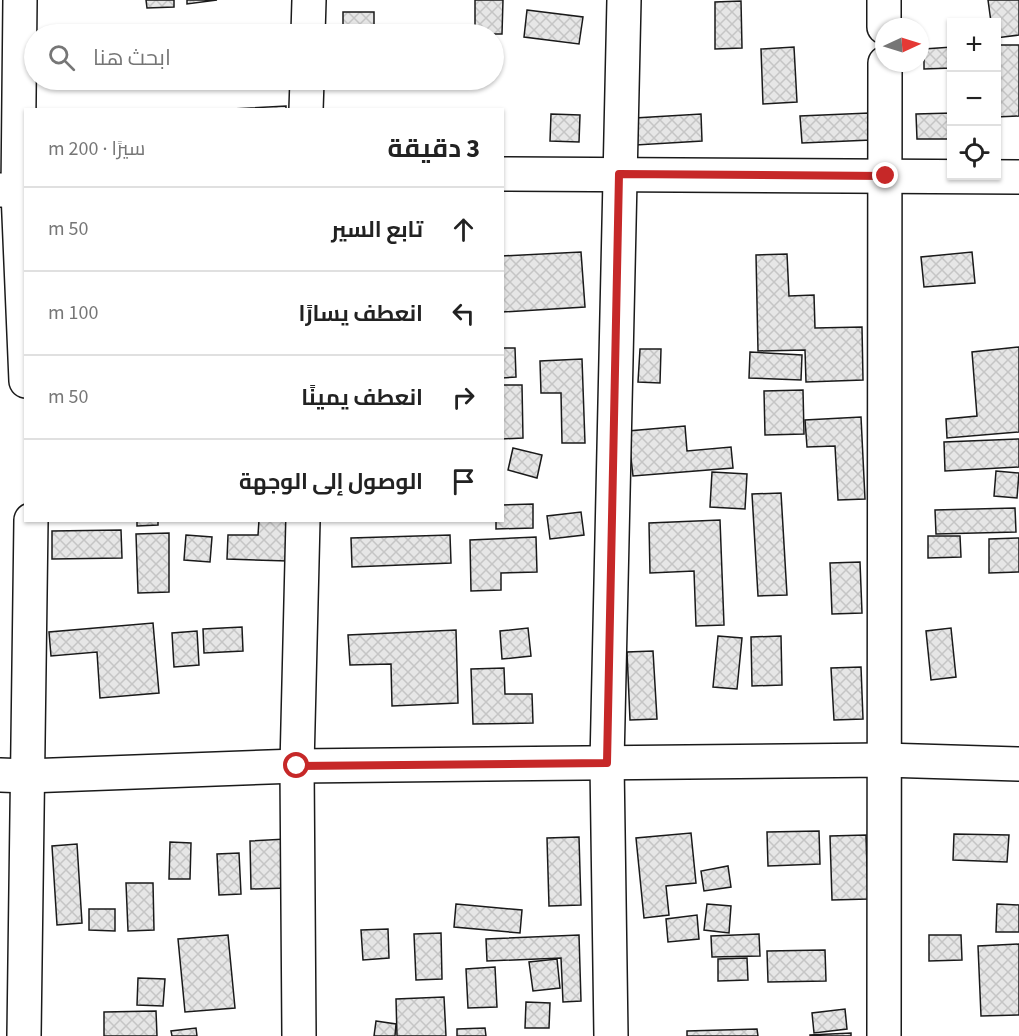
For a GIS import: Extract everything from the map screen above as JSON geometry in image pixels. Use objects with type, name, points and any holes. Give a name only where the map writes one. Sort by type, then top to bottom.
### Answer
[{"type":"street","points":[[20,0],[14,191],[24,349]]},
{"type":"street","points":[[308,24],[309,0]]},
{"type":"street","points":[[611,1036],[607,763],[624,0]]},
{"type":"street","points":[[884,0],[884,18]]},
{"type":"street","points":[[884,1036],[885,72]]},
{"type":"street","points":[[306,108],[307,90]]},
{"type":"street","points":[[504,174],[1019,177]]},
{"type":"street","points":[[24,1036],[13,775],[31,522]]},
{"type":"street","points":[[300,1036],[297,766],[303,522]]},
{"type":"street","points":[[13,775],[297,766],[884,759],[1019,764]]},
{"type":"building","points":[[146,0],[174,0],[174,7],[147,8]]},
{"type":"building","points":[[187,0],[217,0],[187,4]]},
{"type":"building","points":[[475,0],[503,0],[502,24],[475,24]]},
{"type":"building","points":[[988,0],[1019,0],[1019,35],[1001,37],[1001,18],[990,18]]},
{"type":"building","points":[[741,1],[742,48],[715,49],[715,2]]},
{"type":"building","points":[[527,10],[583,17],[579,44],[524,37]]},
{"type":"building","points":[[343,12],[374,12],[374,24],[343,24]]},
{"type":"building","points":[[1001,45],[1019,45],[1019,116],[1001,117]]},
{"type":"building","points":[[794,47],[797,102],[763,104],[761,49]]},
{"type":"building","points":[[947,47],[947,68],[929,69],[929,49]]},
{"type":"building","points":[[286,106],[286,108],[250,108]]},
{"type":"building","points":[[869,113],[871,140],[802,143],[800,116]]},
{"type":"building","points":[[947,113],[947,139],[917,139],[916,114]]},
{"type":"building","points":[[551,114],[580,115],[579,142],[550,141]]},
{"type":"building","points":[[701,114],[702,141],[636,145],[635,118]]},
{"type":"building","points":[[581,252],[585,307],[504,312],[504,256]]},
{"type":"building","points":[[972,252],[975,283],[924,287],[921,257]]},
{"type":"building","points":[[787,254],[789,296],[814,295],[815,328],[862,327],[863,380],[806,382],[805,350],[758,351],[756,255]]},
{"type":"building","points":[[1019,347],[1019,432],[947,438],[946,419],[977,416],[972,352]]},
{"type":"building","points":[[504,348],[515,348],[516,377],[504,378]]},
{"type":"building","points":[[640,349],[661,349],[660,383],[638,382]]},
{"type":"building","points":[[750,352],[802,355],[801,380],[749,378]]},
{"type":"building","points":[[582,359],[585,443],[562,443],[561,393],[541,393],[540,361]]},
{"type":"building","points":[[504,385],[522,385],[523,438],[504,439]]},
{"type":"building","points":[[803,390],[804,434],[765,435],[764,391]]},
{"type":"building","points":[[861,417],[865,499],[838,500],[835,446],[807,447],[805,420]]},
{"type":"building","points":[[685,426],[687,451],[731,447],[733,468],[633,476],[628,431]]},
{"type":"building","points":[[1019,439],[1019,467],[945,471],[944,442]]},
{"type":"building","points":[[513,448],[542,455],[537,478],[508,470]]},
{"type":"building","points":[[996,471],[1019,473],[1017,498],[994,496]]},
{"type":"building","points":[[712,472],[747,474],[745,509],[710,507]]},
{"type":"building","points":[[781,493],[787,595],[758,596],[752,494]]},
{"type":"building","points":[[533,504],[533,528],[496,529],[496,522],[504,522],[504,505]]},
{"type":"building","points":[[1015,508],[1016,532],[936,534],[935,510]]},
{"type":"building","points":[[581,512],[584,535],[550,539],[547,516]]},
{"type":"building","points":[[720,520],[724,625],[696,626],[694,571],[650,573],[649,523]]},
{"type":"building","points":[[137,522],[158,522],[158,525],[137,526]]},
{"type":"building","points":[[259,522],[289,522],[288,561],[227,559],[228,535],[258,535]]},
{"type":"building","points":[[121,530],[122,558],[52,559],[52,531]]},
{"type":"building","points":[[169,533],[169,592],[138,593],[136,534]]},
{"type":"building","points":[[186,535],[212,537],[210,562],[184,560]]},
{"type":"building","points":[[450,535],[451,563],[352,567],[351,538]]},
{"type":"building","points":[[928,536],[960,536],[961,557],[928,558]]},
{"type":"building","points":[[536,537],[537,572],[501,573],[501,590],[471,591],[470,540]]},
{"type":"building","points":[[1019,538],[1019,572],[989,573],[989,539]]},
{"type":"building","points":[[860,562],[862,613],[832,614],[830,563]]},
{"type":"building","points":[[153,623],[159,693],[100,698],[97,652],[51,656],[49,632]]},
{"type":"building","points":[[242,627],[243,651],[204,653],[203,629]]},
{"type":"building","points":[[528,628],[531,656],[502,659],[500,631]]},
{"type":"building","points":[[951,628],[956,677],[931,680],[926,631]]},
{"type":"building","points":[[456,630],[458,703],[392,706],[391,664],[350,665],[348,635]]},
{"type":"building","points":[[197,631],[199,665],[174,667],[172,633]]},
{"type":"building","points":[[718,636],[742,638],[737,689],[713,687]]},
{"type":"building","points":[[781,636],[782,685],[752,686],[751,637]]},
{"type":"building","points":[[653,651],[657,719],[630,720],[627,652]]},
{"type":"building","points":[[861,667],[863,719],[834,720],[831,668]]},
{"type":"building","points":[[504,668],[505,694],[532,694],[533,723],[473,724],[471,669]]},
{"type":"building","points":[[819,831],[820,864],[768,866],[767,832]]},
{"type":"building","points":[[691,833],[696,883],[666,886],[669,915],[644,918],[636,838]]},
{"type":"building","points":[[954,834],[1009,835],[1007,862],[953,860]]},
{"type":"building","points":[[866,835],[868,899],[832,900],[830,836]]},
{"type":"building","points":[[579,837],[581,905],[549,906],[547,838]]},
{"type":"building","points":[[286,839],[288,888],[251,889],[250,841]]},
{"type":"building","points":[[170,842],[191,843],[190,879],[169,879]]},
{"type":"building","points":[[77,844],[82,923],[57,925],[52,846]]},
{"type":"building","points":[[239,853],[241,894],[219,895],[217,854]]},
{"type":"building","points":[[728,866],[731,887],[704,891],[701,871]]},
{"type":"building","points":[[126,883],[153,883],[154,930],[128,931]]},
{"type":"building","points":[[456,904],[522,910],[520,933],[454,927]]},
{"type":"building","points":[[707,904],[731,906],[729,933],[704,930]]},
{"type":"building","points":[[997,904],[1019,905],[1019,932],[996,932]]},
{"type":"building","points":[[89,909],[115,909],[115,931],[89,930]]},
{"type":"building","points":[[697,915],[699,939],[668,942],[666,919]]},
{"type":"building","points":[[388,929],[389,958],[363,960],[361,930]]},
{"type":"building","points":[[441,933],[442,979],[416,980],[414,934]]},
{"type":"building","points":[[759,934],[760,956],[712,957],[711,936]]},
{"type":"building","points":[[228,935],[235,1008],[185,1012],[178,939]]},
{"type":"building","points":[[579,935],[581,1001],[563,1002],[561,958],[487,961],[486,939]]},
{"type":"building","points":[[929,935],[961,935],[962,960],[929,961]]},
{"type":"building","points":[[1019,944],[1019,1015],[981,1016],[978,946]]},
{"type":"building","points":[[825,950],[826,981],[768,982],[767,951]]},
{"type":"building","points":[[747,958],[748,980],[718,981],[718,959]]},
{"type":"building","points":[[557,959],[560,988],[533,991],[529,962]]},
{"type":"building","points":[[495,967],[497,1007],[468,1008],[466,969]]},
{"type":"building","points":[[138,978],[165,979],[163,1006],[137,1005]]},
{"type":"building","points":[[444,997],[446,1036],[397,1036],[396,999]]},
{"type":"building","points":[[526,1002],[550,1003],[549,1028],[525,1028]]},
{"type":"building","points":[[845,1009],[847,1029],[814,1033],[812,1013]]},
{"type":"building","points":[[156,1011],[157,1036],[104,1036],[104,1012]]},
{"type":"building","points":[[376,1021],[396,1024],[395,1036],[374,1036]]},
{"type":"building","points":[[196,1028],[197,1036],[172,1036],[171,1031]]},
{"type":"building","points":[[485,1028],[486,1036],[457,1036],[457,1029]]},
{"type":"building","points":[[757,1029],[758,1036],[687,1036],[687,1031]]},
{"type":"building","points":[[851,1033],[851,1036],[810,1036],[810,1035]]},
{"type":"route","points":[[297,766],[607,763],[619,174],[886,176]]}]
